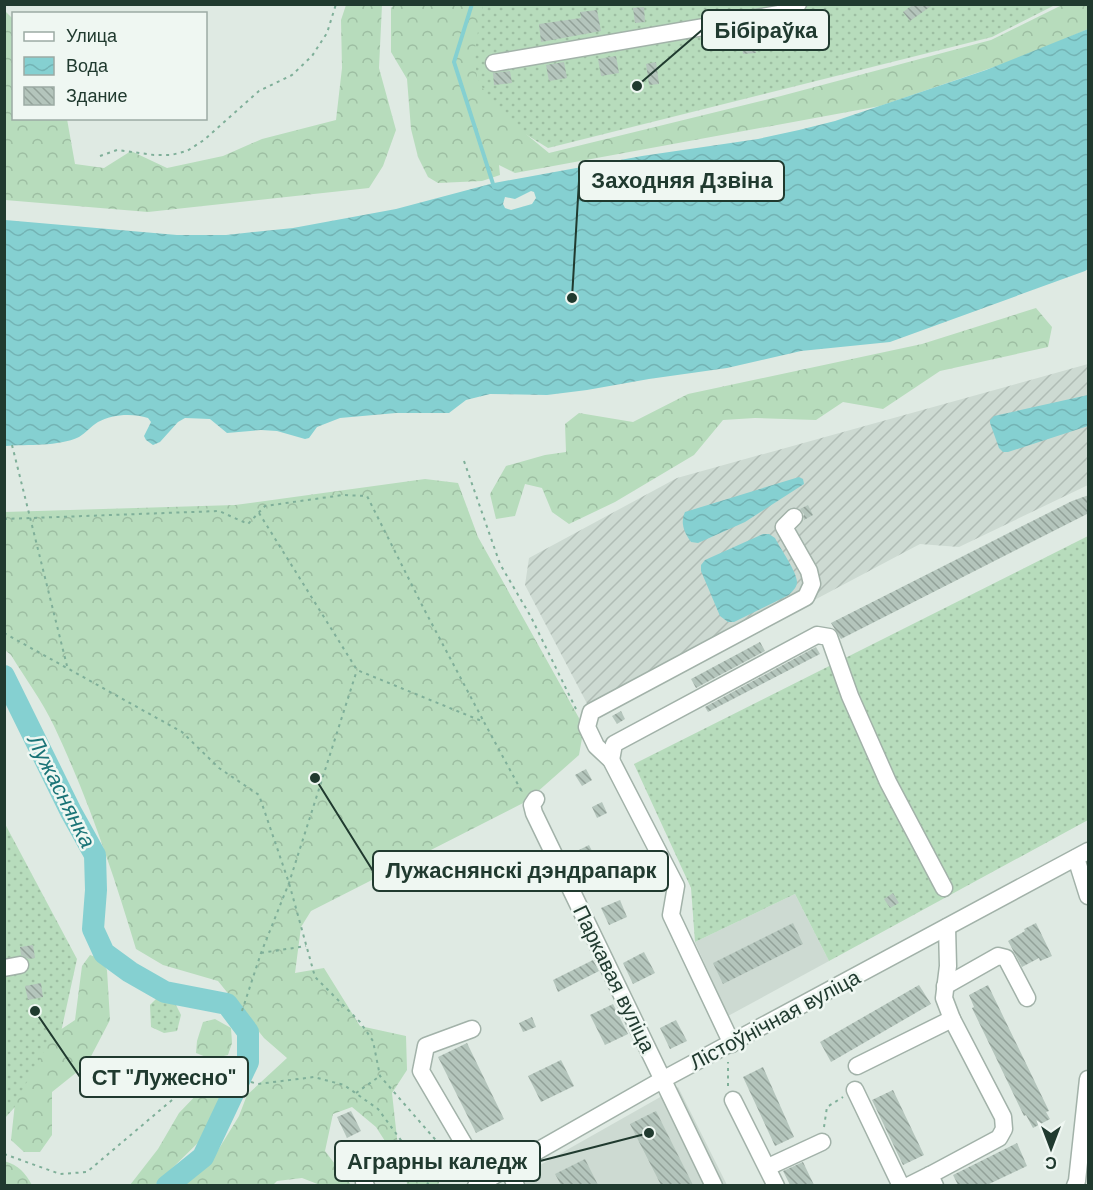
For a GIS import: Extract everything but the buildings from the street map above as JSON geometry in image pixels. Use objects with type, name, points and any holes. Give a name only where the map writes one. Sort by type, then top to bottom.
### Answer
[{"type":"street","points":[[494,63],[779,14],[798,4]]},
{"type":"street","points":[[732,1044],[671,915],[676,886],[611,760],[596,746],[586,727],[591,712],[806,597],[812,584],[809,571],[784,527],[794,517]]},
{"type":"street","points":[[611,760],[614,744],[817,635],[829,637],[850,696],[888,782],[944,888]]},
{"type":"street","name":"Паркавая вуліца","points":[[531,801],[714,1185]]},
{"type":"street","points":[[1082,855],[1089,896]]},
{"type":"street","name":"Лістоўнічная вуліца","points":[[476,1184],[662,1080],[1082,855]]},
{"type":"street","points":[[908,1185],[933,1180],[999,1138],[1004,1129],[1003,1117],[952,1019],[945,998],[948,966],[947,927]]},
{"type":"street","points":[[945,986],[998,956],[1006,958],[1027,998]]},
{"type":"street","points":[[857,1066],[952,1019]]},
{"type":"street","points":[[472,1029],[426,1046],[421,1071],[476,1184]]},
{"type":"street","points":[[1075,1185],[1089,1079]]},
{"type":"street","points":[[855,1090],[901,1185]]},
{"type":"street","points":[[733,1100],[776,1185]]},
{"type":"street","points":[[768,1167],[822,1142]]},
{"type":"street","points":[[507,1168],[516,1185]]},
{"type":"path","points":[[100,156],[117,150],[154,155],[187,152],[259,92],[292,75],[312,56],[327,33],[336,4]]},
{"type":"path","points":[[12,445],[68,668]]},
{"type":"path","points":[[464,461],[500,564],[531,617],[586,727]]},
{"type":"path","points":[[4,519],[219,511],[248,524],[265,506],[343,495],[367,496],[423,609],[484,722],[531,801]]},
{"type":"path","points":[[259,513],[357,670],[484,722]]},
{"type":"path","points":[[4,633],[182,732],[219,768],[259,795],[289,883],[315,977],[360,1022],[373,1041],[380,1076],[476,1184]]},
{"type":"path","points":[[242,1011],[261,954],[289,883],[357,670]]},
{"type":"path","points":[[261,954],[307,946]]},
{"type":"path","points":[[732,1044],[726,1083],[733,1100]]},
{"type":"path","points":[[4,1154],[60,1174],[87,1172],[185,1089],[222,1074],[258,1084],[314,1077],[344,1085],[378,1108],[417,1162],[429,1185]]},
{"type":"path","points":[[356,1093],[380,1076]]},
{"type":"path","points":[[822,1142],[827,1107],[855,1090]]},
{"type":"shaded area","points":[[1088,364],[1088,485],[959,547],[920,544],[594,717],[525,585],[529,558],[677,478]]},
{"type":"shaded area","points":[[795,894],[829,961],[728,1016],[695,942]]},
{"type":"shaded area","points":[[678,1087],[727,1185],[503,1186]]},
{"type":"green space","points":[[395,4],[483,5],[474,53],[477,77],[492,106],[549,153],[781,96],[991,40],[1062,5],[1088,5],[1088,29],[1023,57],[880,106],[515,173],[499,165],[500,175],[482,181],[438,183],[428,177],[418,157],[411,129],[407,79],[391,52],[391,8]]},
{"type":"green space","points":[[346,5],[382,5],[379,68],[396,130],[383,166],[369,188],[148,212],[5,200],[5,11],[12,18],[12,120],[67,120],[75,164],[104,168],[131,151],[167,168],[223,156],[262,139],[336,120],[342,68],[341,20]]},
{"type":"green space","points":[[478,5],[1055,5],[992,37],[548,148],[489,112],[468,60]]},
{"type":"green space","points":[[1036,308],[1052,327],[1048,347],[940,371],[883,409],[843,402],[816,420],[755,418],[723,420],[694,455],[615,502],[569,524],[552,512],[542,488],[525,484],[515,516],[496,519],[490,494],[506,466],[545,455],[566,452],[565,424],[579,413],[633,422],[688,394],[922,344]]},
{"type":"green space","points":[[425,479],[458,483],[478,537],[584,727],[579,755],[527,801],[311,911],[301,927],[295,973],[324,968],[360,1026],[406,1036],[407,1070],[392,1093],[398,1147],[411,1164],[426,1148],[439,1150],[439,1183],[438,1185],[407,1185],[406,1174],[376,1127],[352,1107],[333,1114],[325,1151],[351,1185],[320,1185],[302,1178],[277,1181],[273,1185],[182,1185],[212,1160],[239,1116],[247,1095],[287,1058],[264,1038],[218,981],[163,965],[136,949],[78,780],[44,708],[11,655],[5,650],[4,512],[235,505]]},
{"type":"green space","points":[[1088,536],[1088,820],[829,961],[795,894],[695,942],[691,888],[634,764]]},
{"type":"green space","points":[[4,822],[77,959],[54,1064],[5,1118]]},
{"type":"green space","points":[[90,955],[99,958],[107,970],[110,1020],[87,1064],[52,1092],[52,1135],[40,1152],[24,1152],[11,1140],[15,1103],[54,1034],[75,1020],[82,966]]},
{"type":"green space","points":[[158,997],[175,1003],[181,1015],[177,1031],[164,1033],[151,1027],[150,1005]]},
{"type":"green space","points":[[215,1019],[231,1028],[232,1043],[228,1055],[211,1059],[196,1053],[197,1041],[203,1022]]},
{"type":"green space","points":[[221,1083],[226,1087],[206,1135],[155,1185],[130,1185],[158,1149],[179,1113],[201,1090]]},
{"type":"green space","points":[[4,1161],[21,1170],[32,1185],[5,1185]]},
{"type":"water","points":[[1088,29],[1088,269],[1085,271],[890,342],[801,351],[727,368],[587,390],[547,395],[490,394],[466,400],[449,413],[396,413],[340,418],[317,427],[309,438],[305,439],[277,431],[227,433],[210,419],[185,418],[178,422],[160,442],[153,445],[144,436],[151,422],[148,418],[129,415],[104,419],[71,440],[52,444],[5,446],[5,220],[177,235],[226,235],[293,228],[396,209],[494,183],[642,156],[758,139],[799,130],[835,121],[986,70]],"holes":[[[531,191],[534,192],[536,198],[532,204],[511,210],[505,208],[503,204],[505,197],[515,199]]]},
{"type":"water","points":[[1088,395],[1088,426],[1008,452],[1003,452],[999,448],[990,423],[994,416]]},
{"type":"water","points":[[799,477],[803,479],[804,484],[745,522],[698,543],[691,542],[686,535],[683,524],[685,512]]},
{"type":"water","points":[[763,534],[769,534],[775,538],[794,572],[796,586],[789,595],[734,622],[728,622],[720,616],[701,571],[701,565],[705,560]]},
{"type":"waterway","points":[[472,4],[454,62],[494,187]]},
{"type":"waterway","name":"Лужаснянка","points":[[4,676],[71,812],[95,855],[96,890],[93,929],[104,953],[130,972],[165,992],[227,1004],[248,1032],[248,1062],[203,1157],[167,1186]]},
{"type":"place","name":"Бібіраўка","points":[[637,86]]},
{"type":"place","name":"Заходняя Дзвіна","points":[[572,298]]},
{"type":"place","name":"Лужаснянскі дэндрапарк","points":[[315,778]]},
{"type":"place","name":"СТ \"Лужесно\"","points":[[35,1011]]},
{"type":"place","name":"Аграрны каледж","points":[[649,1133]]}]
